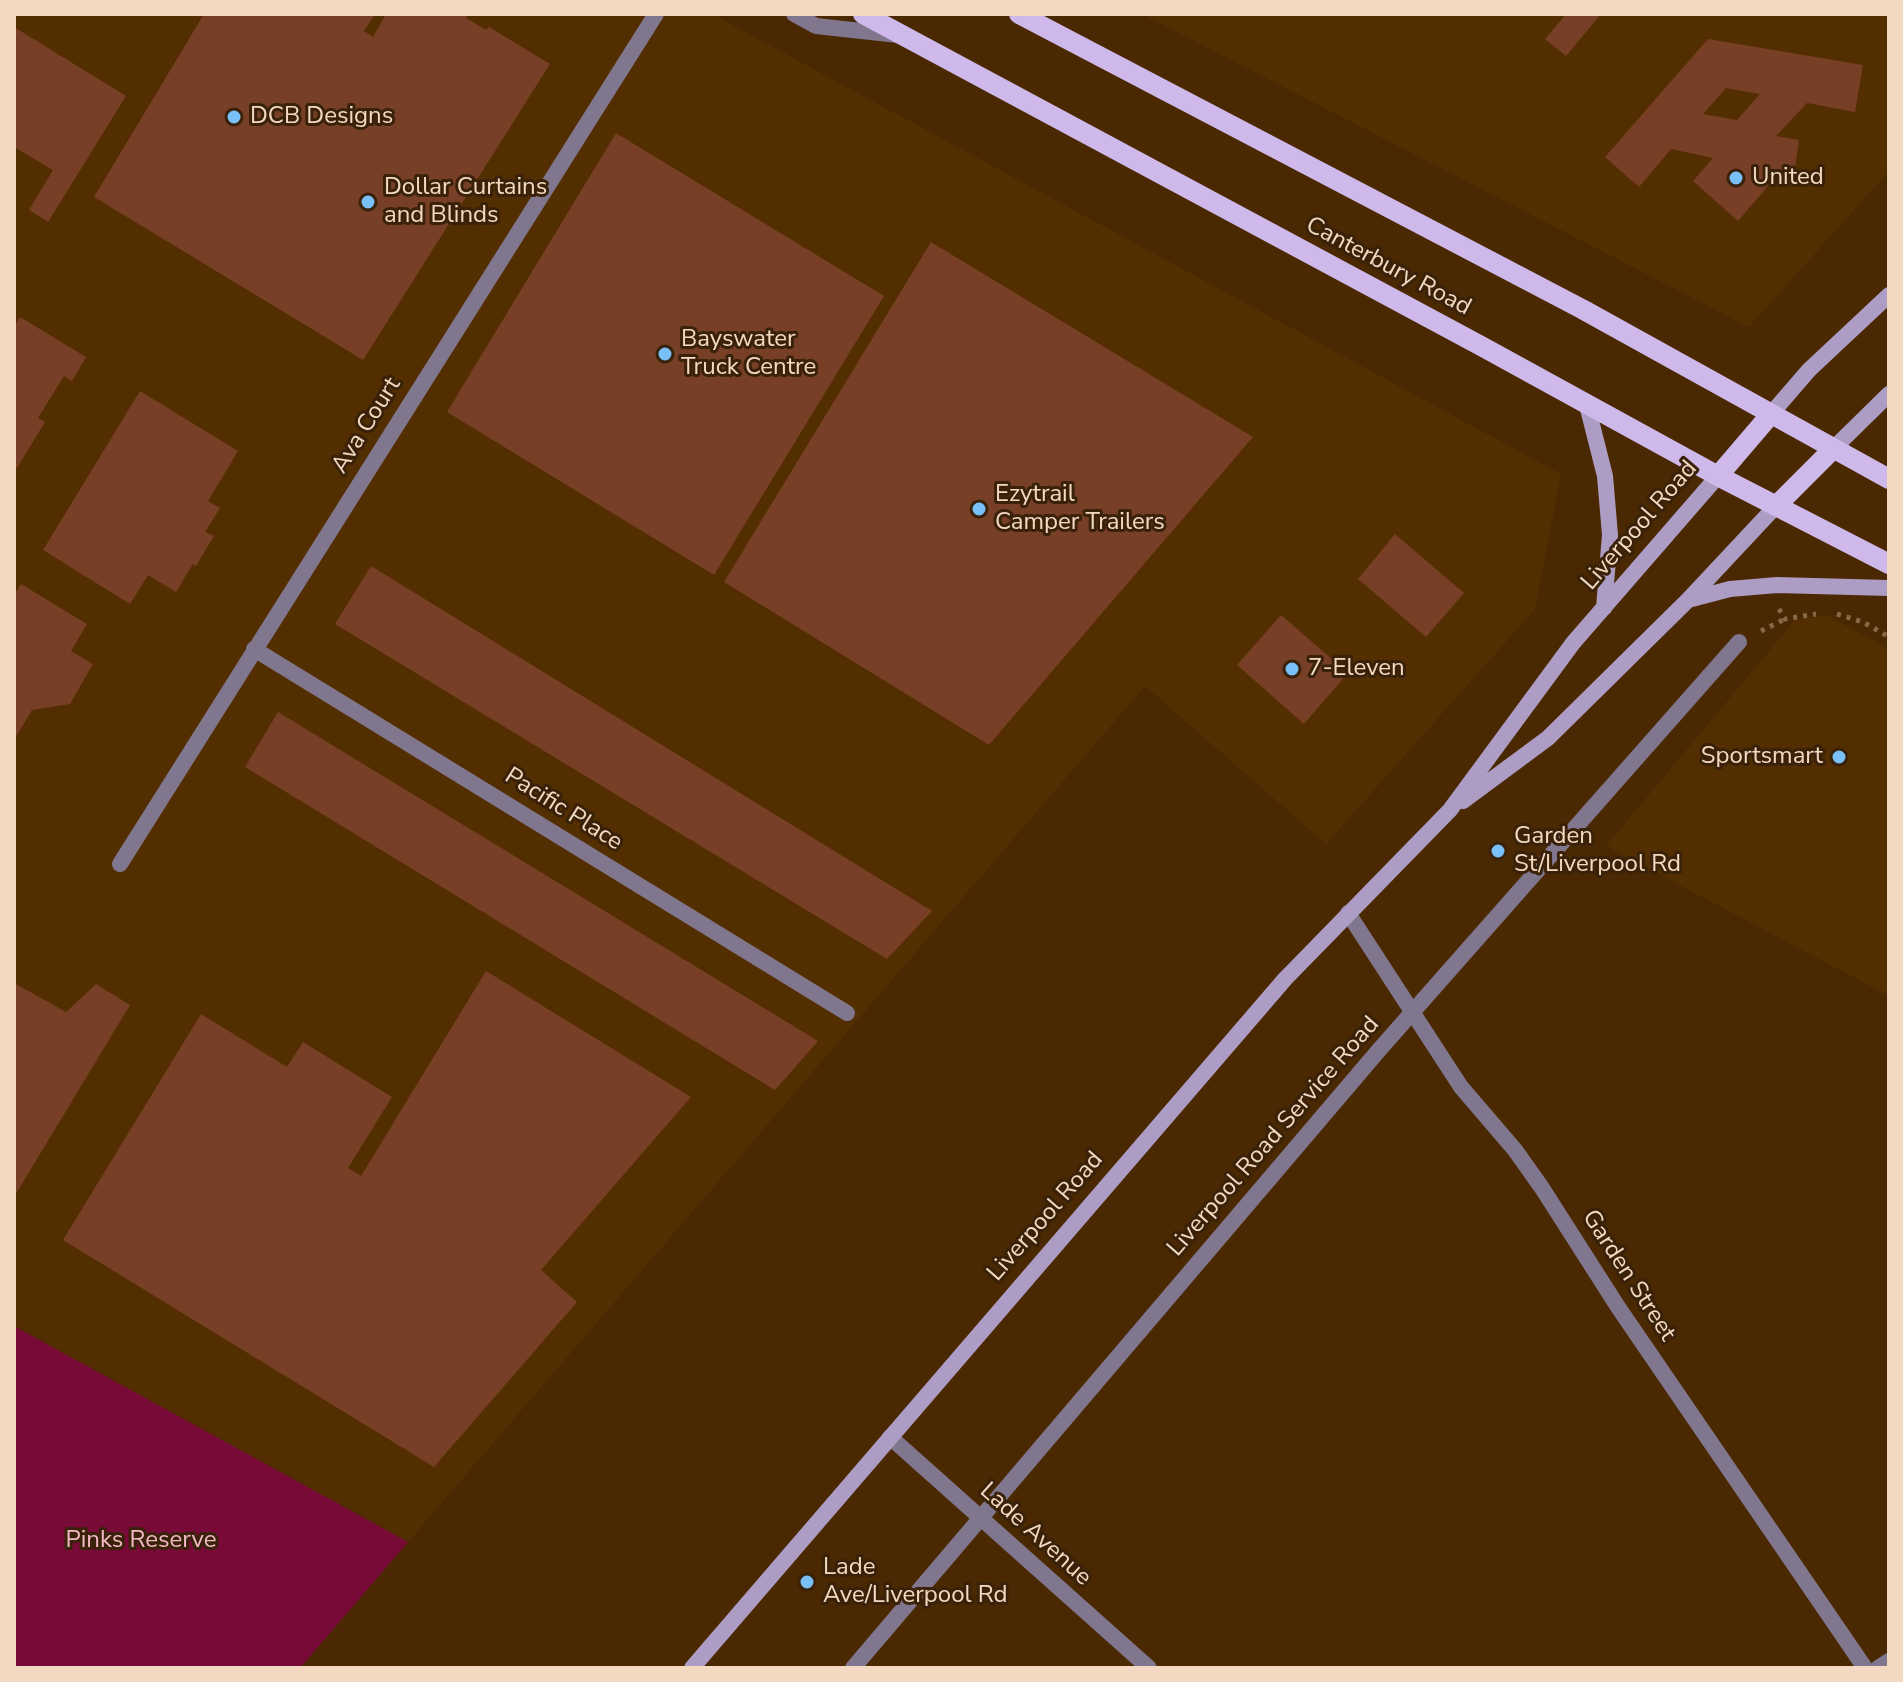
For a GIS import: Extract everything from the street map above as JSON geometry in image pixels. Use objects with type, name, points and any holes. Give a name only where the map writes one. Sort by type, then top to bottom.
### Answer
[{"type":"main road","name":"Canterbury Road","points":[[863,14],[1718,476],[1889,564]]},
{"type":"main road","points":[[1019,14],[1582,309],[1889,479]]},
{"type":"main road","name":"Liverpool Road","points":[[692,1668],[1285,979],[1450,810],[1573,643],[1809,370],[1889,295]]},
{"type":"main road","name":"Liverpool Road","points":[[1450,810],[1548,738],[1889,394]]},
{"type":"main road","points":[[1587,405],[1605,476],[1609,521],[1604,608]]},
{"type":"main road","points":[[1688,600],[1730,589],[1777,585],[1889,588]]},
{"type":"street","name":"Ava Court","points":[[120,864],[656,14]]},
{"type":"street","points":[[794,14],[816,26],[904,36]]},
{"type":"street","name":"Liverpool Road Service Road","points":[[853,1668],[1414,1012],[1739,642]]},
{"type":"street","name":"Pacific Place","points":[[254,649],[847,1013]]},
{"type":"street","name":"Garden Street","points":[[1348,913],[1461,1087],[1515,1150],[1542,1188],[1618,1307],[1865,1668]]},
{"type":"street","name":"Lade Avenue","points":[[890,1437],[1149,1668]]},
{"type":"street","points":[[1878,1668],[1889,1661]]},
{"type":"path","points":[[1777,585],[1779,609],[1785,619],[1830,611],[1863,622],[1889,637]]},
{"type":"shaded area","points":[[14,14],[712,14],[1561,474],[1535,609],[1326,844],[1145,686],[408,1542],[14,1326]]},
{"type":"shaded area","points":[[1142,14],[1889,14],[1889,171],[1749,327]]},
{"type":"shaded area","points":[[1827,615],[1889,649],[1889,996],[1606,846],[1795,620]]},
{"type":"green space","name":"Pinks Reserve","points":[[14,1326],[408,1542],[300,1668],[14,1668]]},
{"type":"building","points":[[204,14],[375,14],[364,31],[373,37],[386,14],[469,14],[466,18],[486,30],[489,27],[550,64],[363,360],[94,197]]},
{"type":"building","points":[[1566,14],[1601,14],[1566,56],[1545,39]]},
{"type":"building","points":[[14,27],[126,96],[48,222],[29,210],[53,170],[14,147]]},
{"type":"building","points":[[1708,39],[1863,65],[1855,112],[1807,103],[1776,136],[1799,140],[1794,174],[1781,171],[1738,221],[1693,181],[1713,158],[1671,149],[1639,187],[1605,157]],"holes":[[[1726,88],[1760,94],[1737,120],[1703,114]]]},
{"type":"building","name":"Bayswater Truck Centre","points":[[616,133],[884,296],[714,575],[447,412]]},
{"type":"building","name":"Ezytrail Camper Trailers","points":[[931,242],[1253,437],[989,745],[724,582]]},
{"type":"building","points":[[20,317],[86,357],[72,381],[64,376],[38,418],[45,422],[17,468],[14,466],[14,327]]},
{"type":"building","points":[[140,391],[238,451],[208,501],[220,508],[205,532],[214,536],[196,566],[193,564],[176,592],[148,575],[130,604],[43,550]]},
{"type":"building","points":[[1395,534],[1464,593],[1426,637],[1358,579]]},
{"type":"building","points":[[371,566],[932,911],[887,959],[335,624]]},
{"type":"building","points":[[21,584],[87,624],[71,651],[93,664],[70,704],[32,710],[14,740],[14,595]]},
{"type":"building","name":"7-Eleven","points":[[1281,615],[1348,673],[1304,724],[1237,665]]},
{"type":"building","points":[[278,712],[818,1041],[775,1090],[245,767]]},
{"type":"building","points":[[486,971],[691,1097],[541,1270],[577,1302],[434,1467],[63,1240],[201,1014],[287,1067],[303,1042],[392,1097],[348,1168],[361,1176]]},
{"type":"building","points":[[14,983],[66,1012],[96,984],[130,1005],[14,1197]]},
{"type":"place","name":"DCB Designs","points":[[234,117]]},
{"type":"place","name":"United","points":[[1736,178]]},
{"type":"place","name":"Dollar Curtains and Blinds","points":[[368,202]]},
{"type":"place","name":"Bayswater Truck Centre","points":[[665,354]]},
{"type":"place","name":"Ezytrail Camper Trailers","points":[[979,509]]},
{"type":"place","name":"7-Eleven","points":[[1292,669]]},
{"type":"place","name":"Sportsmart","points":[[1839,757]]},
{"type":"place","name":"Garden St/Liverpool Rd","points":[[1498,851]]},
{"type":"place","name":"Lade Ave/Liverpool Rd","points":[[807,1582]]}]
